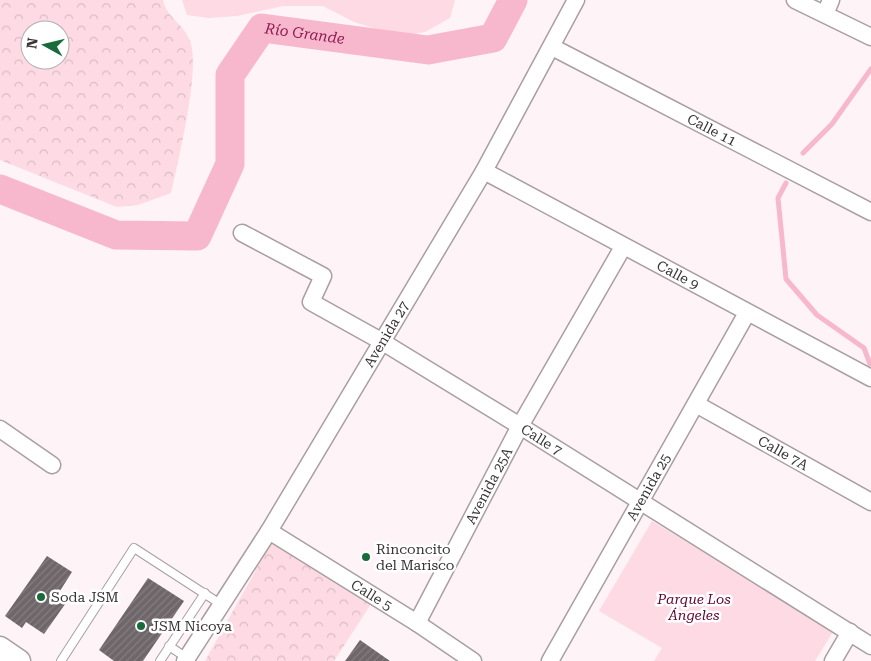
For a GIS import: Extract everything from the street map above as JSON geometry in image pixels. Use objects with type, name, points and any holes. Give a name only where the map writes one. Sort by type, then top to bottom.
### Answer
[{"type":"main road","points":[[0,648],[19,661]]},
{"type":"street","name":"Avenida 27","points":[[186,660],[269,531],[484,171],[576,0]]},
{"type":"street","points":[[795,0],[828,7],[871,37]]},
{"type":"street","name":"Calle 11","points":[[552,46],[871,212]]},
{"type":"street","name":"Calle 9","points":[[484,171],[871,378]]},
{"type":"street","name":"Calle 7","points":[[242,233],[323,276],[311,302],[381,341],[520,426],[871,646]]},
{"type":"street","name":"Avenida 25A","points":[[417,623],[520,426],[623,247]]},
{"type":"street","name":"Avenida 25","points":[[550,661],[747,313]]},
{"type":"street","name":"Calle 7A","points":[[696,404],[871,502]]},
{"type":"street","points":[[0,429],[52,465]]},
{"type":"street","name":"Calle 5","points":[[269,531],[417,623],[473,661]]},
{"type":"street","points":[[833,661],[850,632]]},
{"type":"lane","points":[[61,661],[134,548],[222,605]]},
{"type":"lane","points":[[160,661],[205,593]]},
{"type":"lane","points":[[169,646],[186,660]]},
{"type":"green space","points":[[0,0],[163,0],[168,11],[187,35],[193,54],[191,93],[171,193],[138,205],[117,207],[0,160]]},
{"type":"green space","points":[[182,0],[455,0],[450,18],[425,32],[408,35],[386,32],[354,22],[323,6],[283,6],[237,16],[209,18],[187,15]]},
{"type":"green space","name":"Parque Los Ángeles","points":[[652,521],[834,630],[815,661],[654,661],[662,648],[599,611]]},
{"type":"green space","points":[[272,541],[373,601],[334,661],[205,661]]},
{"type":"building","name":"Soda JSM","points":[[47,556],[72,572],[58,594],[68,600],[44,634],[26,622],[22,628],[5,616]]},
{"type":"building","name":"JSM Nicoya","points":[[148,578],[184,601],[143,661],[114,661],[99,650]]},
{"type":"building","points":[[360,640],[390,661],[345,661]]},
{"type":"waterway","name":"Río Grande","points":[[0,189],[116,235],[197,236],[230,164],[230,75],[262,28],[428,50],[493,38],[513,0]]},
{"type":"waterway","points":[[803,153],[832,124],[871,69]]},
{"type":"waterway","points":[[786,183],[778,198],[786,279],[817,315],[864,348],[870,364]]},
{"type":"place","name":"Rinconcito del Marisco","points":[[366,557]]},
{"type":"place","name":"Soda JSM","points":[[41,597]]},
{"type":"place","name":"JSM Nicoya","points":[[141,626]]}]
